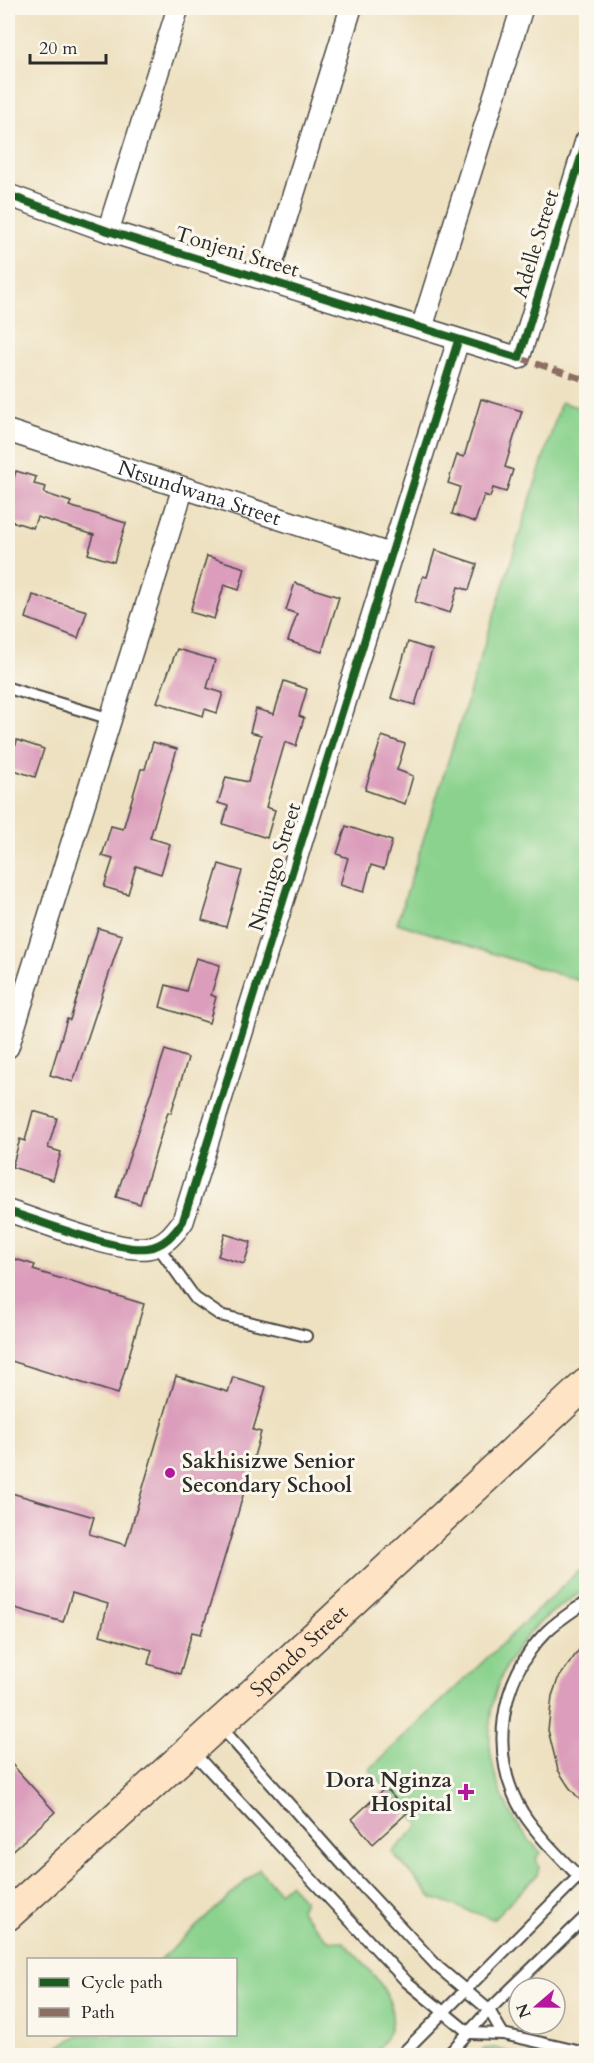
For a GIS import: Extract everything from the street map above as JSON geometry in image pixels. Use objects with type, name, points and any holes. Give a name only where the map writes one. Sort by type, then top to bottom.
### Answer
[{"type":"main road","name":"Spondo Street","points":[[8,1915],[586,1384]]},
{"type":"street","points":[[108,231],[178,8]]},
{"type":"street","points":[[267,280],[351,8]]},
{"type":"street","points":[[422,327],[522,8]]},
{"type":"street","name":"Adelle Street","points":[[519,358],[586,141]]},
{"type":"street","name":"Tonjeni Street","points":[[8,195],[108,231],[519,358]]},
{"type":"street","name":"Nmingo Street","points":[[157,1245],[174,1234],[183,1221],[458,341]]},
{"type":"street","name":"Ntsundwana Street","points":[[8,430],[392,555]]},
{"type":"street","points":[[8,1047],[183,488]]},
{"type":"street","points":[[8,1211],[126,1248],[148,1248],[157,1245]]},
{"type":"lane","points":[[8,687],[111,719]]},
{"type":"lane","points":[[157,1245],[195,1298],[220,1315],[306,1336]]},
{"type":"lane","points":[[400,2055],[464,1989],[583,1880],[534,1829],[523,1812],[507,1774],[502,1732],[510,1690],[532,1648],[547,1631],[586,1602]]},
{"type":"lane","points":[[218,1724],[351,1874],[438,1967],[489,2010],[503,2034]]},
{"type":"lane","points":[[190,1749],[407,1982],[469,2033],[503,2034],[586,2053]]},
{"type":"lane","points":[[447,2055],[489,2010],[586,1916]]},
{"type":"green space","points":[[561,402],[586,410],[586,983],[397,923]]},
{"type":"green space","points":[[586,1564],[586,1589],[542,1621],[529,1634],[510,1660],[497,1688],[491,1716],[490,1746],[495,1775],[505,1803],[521,1829],[541,1853],[536,1858],[539,1868],[537,1875],[493,1919],[432,1898],[392,1852],[420,1825],[369,1770]]},
{"type":"green space","points":[[259,1869],[279,1892],[289,1884],[304,1900],[300,1910],[328,1940],[343,1942],[368,1968],[387,1995],[391,2009],[391,2024],[385,2039],[372,2055],[43,2055],[77,2036],[237,2036],[237,1958],[162,1958]]},
{"type":"green space","points":[[495,2048],[519,2055],[475,2055],[485,2049]]},
{"type":"building","points":[[481,399],[522,411],[505,467],[513,470],[506,492],[493,488],[490,497],[484,495],[475,522],[452,514],[460,487],[448,483],[457,455],[464,457]]},
{"type":"building","points":[[16,471],[36,477],[34,484],[46,487],[44,493],[71,502],[69,506],[126,523],[114,562],[88,554],[94,535],[37,517],[33,528],[8,520],[8,497]]},
{"type":"building","points":[[435,550],[477,564],[469,590],[458,587],[450,613],[415,602],[423,576],[427,577]]},
{"type":"building","points":[[207,556],[245,568],[239,590],[224,585],[214,619],[190,612]]},
{"type":"building","points":[[295,583],[339,597],[322,652],[288,641],[297,614],[286,610]]},
{"type":"building","points":[[33,595],[87,611],[78,638],[26,618]]},
{"type":"building","points":[[408,642],[432,650],[415,705],[391,698]]},
{"type":"building","points":[[177,649],[215,660],[207,688],[223,693],[217,713],[205,709],[203,716],[157,702]]},
{"type":"building","points":[[284,681],[307,689],[299,716],[304,718],[296,746],[285,742],[266,807],[275,810],[267,838],[223,824],[228,806],[218,803],[226,777],[248,782],[261,735],[250,732],[256,709],[274,714]]},
{"type":"building","points":[[382,736],[405,744],[397,770],[413,776],[405,804],[365,790]]},
{"type":"building","points":[[17,740],[44,749],[35,777],[8,768],[8,742],[16,745]]},
{"type":"building","points":[[153,742],[177,749],[150,838],[170,844],[161,874],[136,866],[128,894],[104,887],[113,859],[102,856],[111,826],[123,829],[141,769],[145,769]]},
{"type":"building","points":[[346,826],[392,841],[384,869],[371,865],[364,892],[340,885],[348,858],[337,854]]},
{"type":"building","points":[[219,864],[242,871],[226,927],[202,920]]},
{"type":"building","points":[[98,928],[122,935],[73,1082],[50,1075],[67,1019],[70,1020]]},
{"type":"building","points":[[196,958],[220,965],[211,995],[216,997],[209,1023],[160,1007],[166,985],[186,991]]},
{"type":"building","points":[[165,1050],[188,1058],[171,1113],[168,1112],[140,1204],[116,1197]]},
{"type":"building","points":[[33,1111],[57,1118],[48,1148],[61,1152],[53,1180],[12,1167],[20,1139],[25,1141]]},
{"type":"building","points":[[225,1234],[251,1242],[244,1264],[218,1256]]},
{"type":"building","points":[[8,1257],[35,1265],[33,1270],[144,1304],[118,1394],[8,1360]]},
{"type":"building","points":[[176,1376],[228,1392],[233,1377],[266,1387],[253,1430],[261,1432],[236,1520],[201,1634],[192,1632],[180,1674],[148,1664],[152,1650],[100,1635],[108,1604],[72,1593],[63,1622],[8,1606],[8,1492],[94,1517],[89,1534],[126,1545]]},
{"type":"building","points":[[586,1640],[586,1807],[558,1770],[548,1730],[552,1696],[558,1679]]},
{"type":"building","points":[[8,1760],[55,1812],[8,1855]]},
{"type":"building","points":[[385,1788],[408,1812],[373,1844],[352,1819]]},
{"type":"marked path","points":[[519,358],[586,380]]},
{"type":"cycle path","points":[[8,195],[108,231],[519,358],[586,141]]},
{"type":"cycle path","points":[[8,1211],[98,1241],[134,1248],[159,1245],[172,1235],[183,1221],[458,341]]},
{"type":"place","name":"Sakhisizwe Senior Secondary School","points":[[170,1473]]},
{"type":"place","name":"Dora Nginza Hospital","points":[[466,1792]]}]
